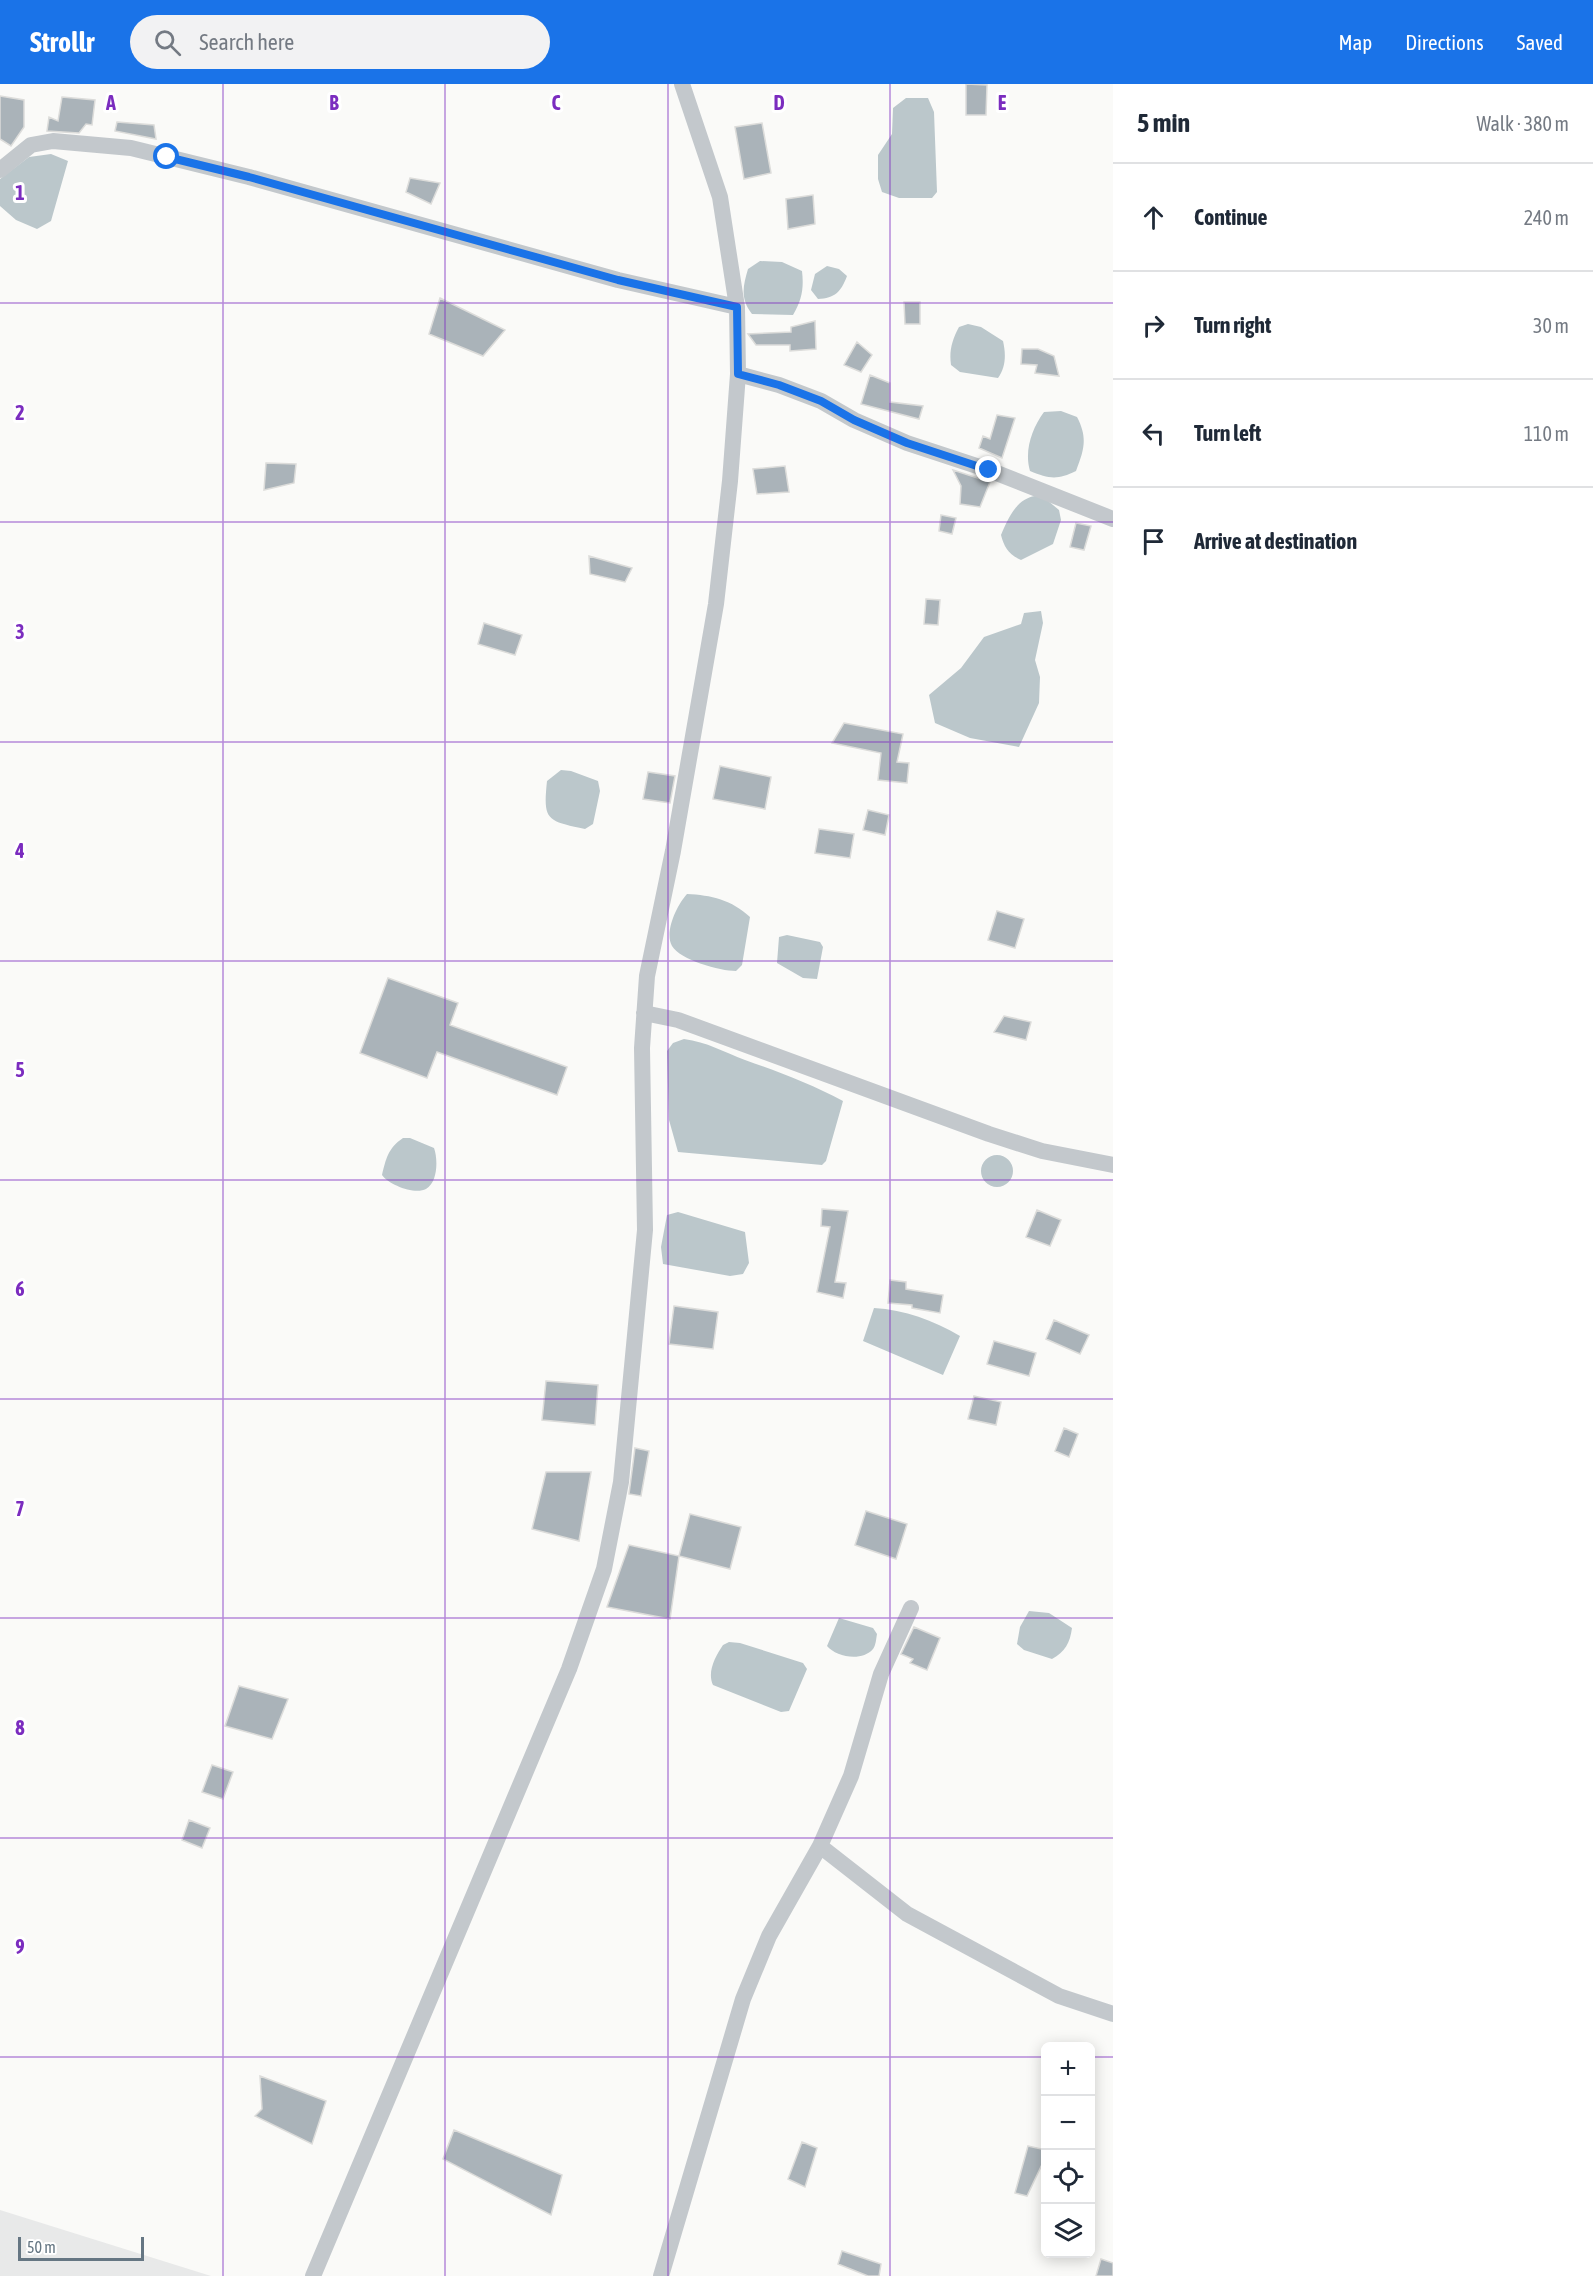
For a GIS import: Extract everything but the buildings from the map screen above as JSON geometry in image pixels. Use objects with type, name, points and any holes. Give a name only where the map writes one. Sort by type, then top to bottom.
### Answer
[{"type":"street","points":[[313,2276],[569,1669],[604,1569],[621,1482],[645,1230],[642,1048],[647,976],[673,851],[716,604],[730,481],[738,374],[737,307],[720,197],[682,84]]},
{"type":"street","points":[[0,170],[31,145],[53,141],[131,148],[249,177],[618,280],[737,307]]},
{"type":"street","points":[[738,374],[779,385],[821,401],[854,420],[907,443],[989,470],[1113,519]]},
{"type":"street","points":[[644,1013],[678,1020],[989,1134],[1042,1151],[1113,1165]]},
{"type":"street","points":[[661,2276],[743,2000],[769,1936],[820,1846],[851,1776],[881,1674],[911,1608]]},
{"type":"street","points":[[820,1846],[907,1914],[1059,1996],[1113,2014]]},
{"type":"shaded area","points":[[906,98],[928,98],[934,112],[937,192],[932,198],[899,198],[882,192],[878,179],[878,155],[892,134],[893,108]]},
{"type":"shaded area","points":[[51,154],[68,161],[51,221],[37,229],[16,220],[0,206],[0,179],[29,157]]},
{"type":"shaded area","points":[[760,261],[782,262],[802,271],[802,294],[793,315],[752,314],[748,308],[744,298],[746,275],[748,269]]},
{"type":"shaded area","points":[[827,266],[839,269],[847,276],[837,293],[818,299],[811,290],[815,274]]},
{"type":"shaded area","points":[[968,324],[981,327],[1003,341],[1005,360],[998,378],[960,372],[951,365],[951,350],[955,336],[959,327]]},
{"type":"shaded area","points":[[1061,411],[1077,417],[1083,431],[1083,450],[1076,471],[1064,476],[1053,477],[1030,471],[1028,456],[1030,440],[1036,425],[1044,412]]},
{"type":"shaded area","points":[[1035,496],[1047,500],[1059,510],[1061,520],[1053,544],[1021,560],[1008,550],[1001,535],[1018,505]]},
{"type":"shaded area","points":[[1041,611],[1043,623],[1035,660],[1040,677],[1039,703],[1019,747],[970,738],[935,723],[929,695],[961,668],[984,637],[1021,624],[1024,613]]},
{"type":"shaded area","points":[[561,770],[571,771],[598,781],[600,791],[593,824],[585,829],[555,821],[547,811],[547,781]]},
{"type":"shaded area","points":[[687,894],[721,900],[736,906],[750,917],[742,965],[736,971],[711,967],[692,960],[683,956],[672,946],[671,926],[679,905]]},
{"type":"shaded area","points":[[787,935],[820,942],[823,947],[817,979],[803,978],[777,963],[779,937]]},
{"type":"shaded area","points":[[684,1039],[708,1045],[783,1074],[843,1101],[826,1161],[822,1165],[678,1152],[669,1120],[667,1051],[673,1043]]},
{"type":"shaded area","points":[[403,1138],[410,1138],[434,1148],[435,1176],[430,1186],[421,1191],[402,1188],[382,1175],[391,1150]]},
{"type":"shaded area","points":[[997,1155],[1008,1160],[1013,1171],[1008,1182],[997,1187],[986,1182],[981,1171],[986,1160]]},
{"type":"shaded area","points":[[678,1212],[745,1232],[749,1263],[743,1274],[730,1276],[663,1264],[661,1247],[667,1215]]},
{"type":"shaded area","points":[[874,1308],[918,1317],[960,1336],[943,1375],[863,1341]]},
{"type":"shaded area","points":[[1029,1611],[1049,1613],[1072,1628],[1066,1646],[1052,1659],[1024,1650],[1017,1644],[1020,1627]]},
{"type":"shaded area","points":[[839,1618],[873,1628],[877,1634],[873,1649],[856,1657],[831,1650],[827,1646]]},
{"type":"shaded area","points":[[729,1642],[740,1643],[803,1663],[807,1669],[789,1711],[781,1712],[713,1685],[711,1675],[717,1654],[723,1645]]},
{"type":"shaded area","points":[[0,2210],[211,2276],[0,2276]]},
{"type":"route","points":[[167,157],[249,177],[618,280],[737,307],[738,374],[779,385],[821,401],[854,420],[907,443],[989,470]]}]
